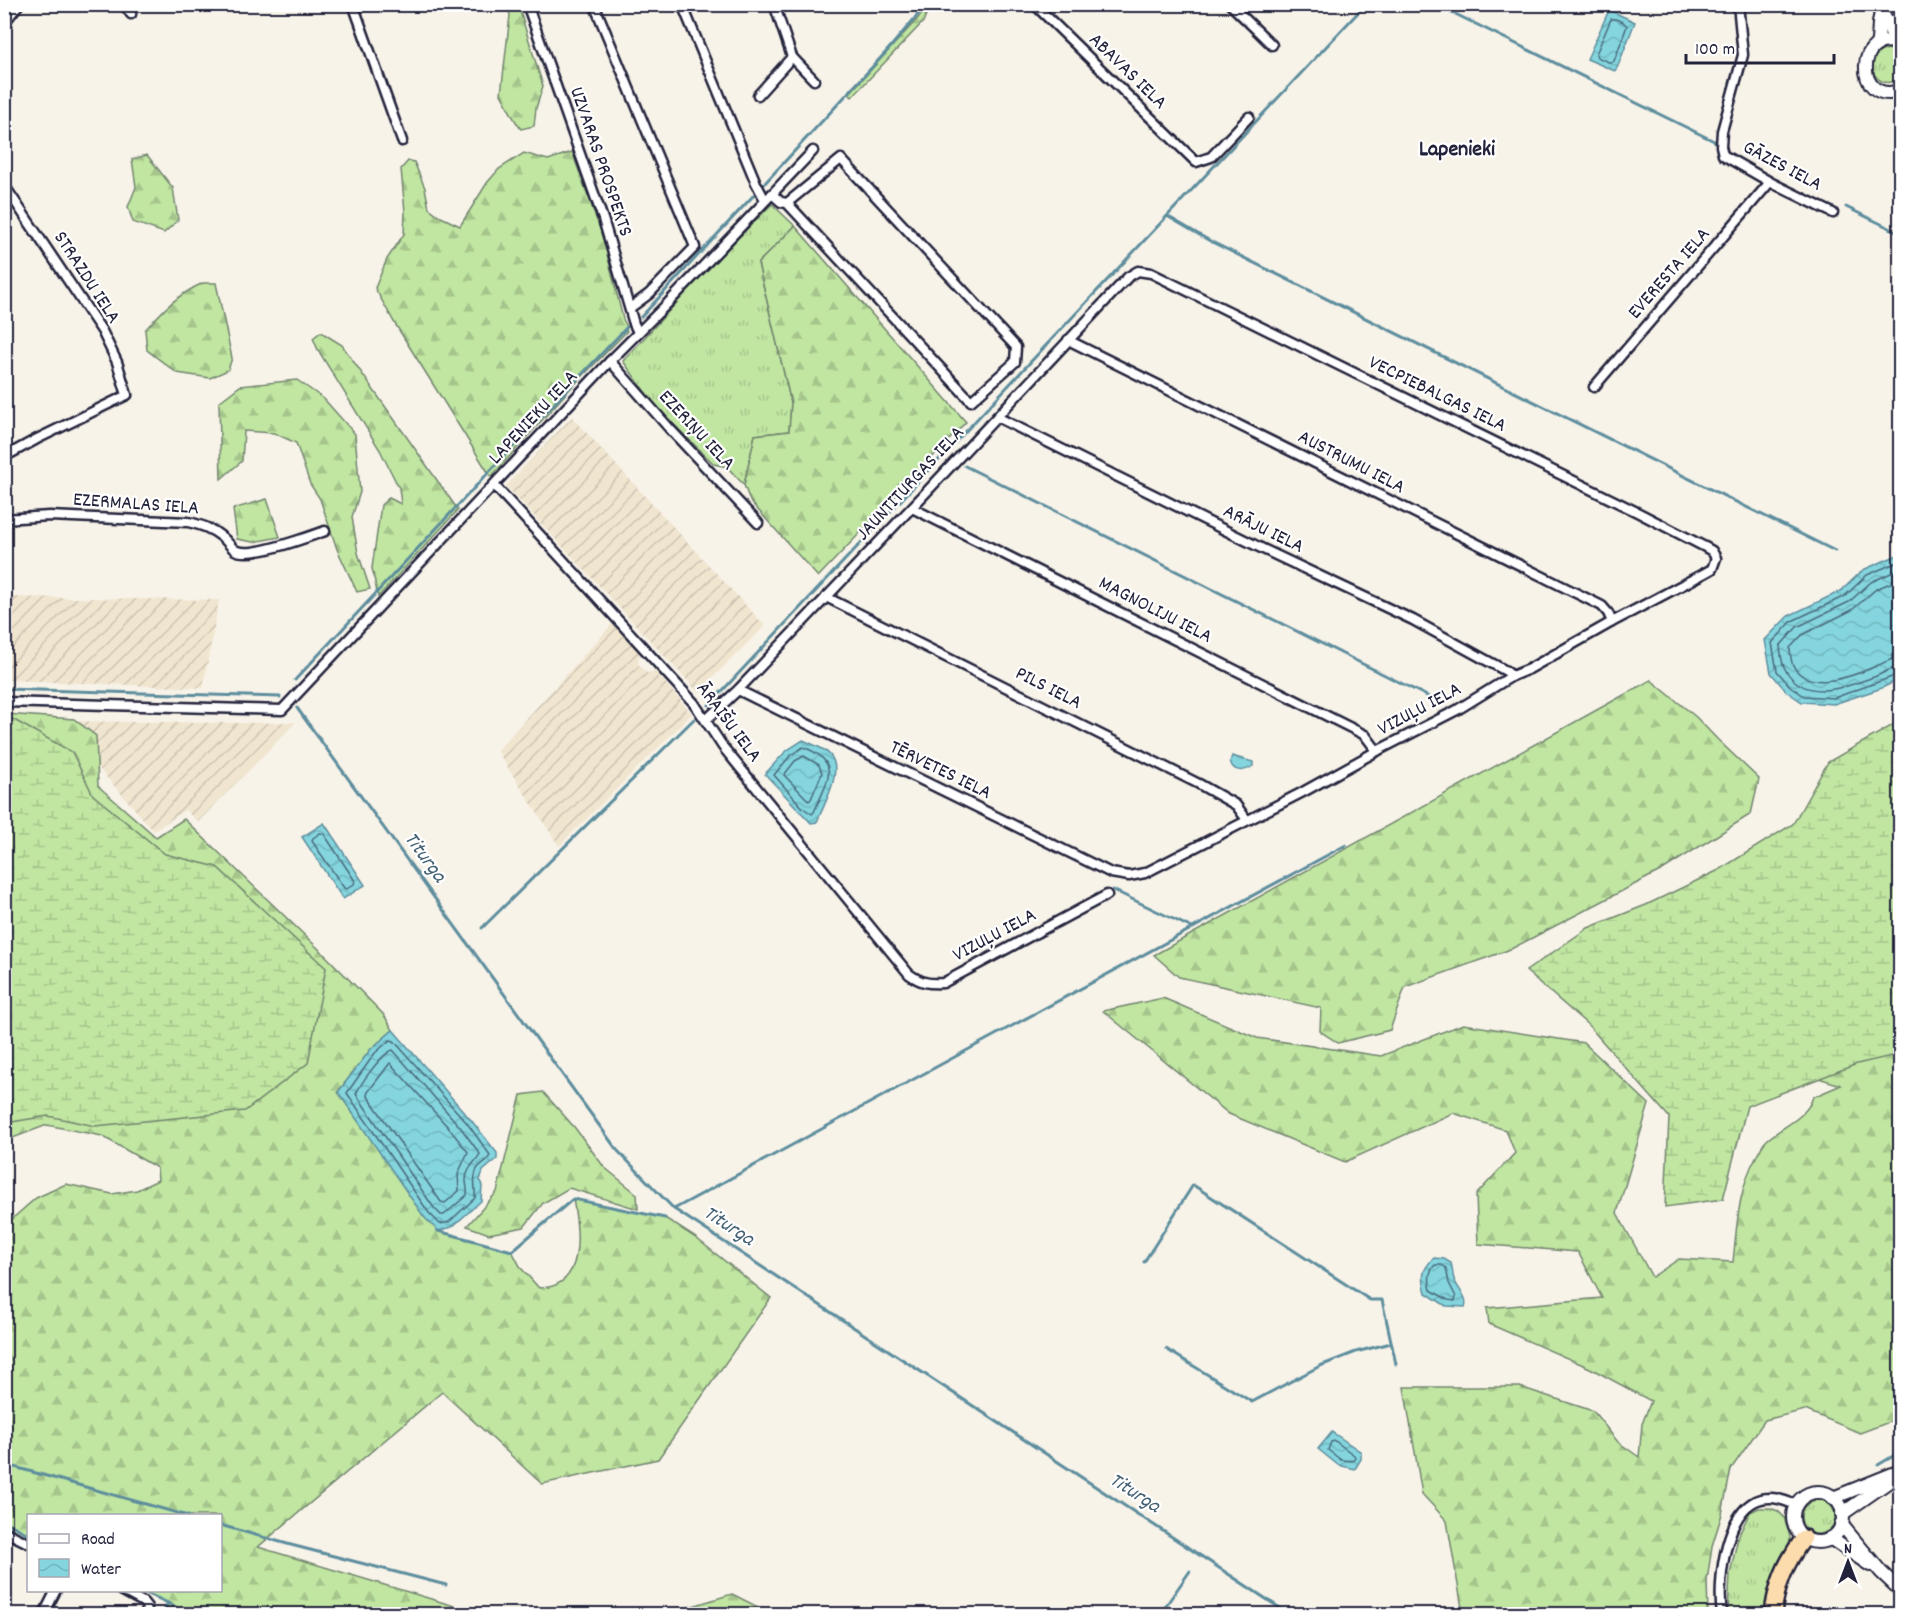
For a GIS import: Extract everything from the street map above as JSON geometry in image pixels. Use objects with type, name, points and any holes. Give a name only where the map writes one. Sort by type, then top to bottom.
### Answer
[{"type":"highway","points":[[1773,1614],[1779,1586],[1794,1551],[1804,1538]]},
{"type":"main road","points":[[1879,9],[1898,43]]},
{"type":"main road","points":[[1879,9],[1880,33],[1877,45],[1867,57],[1865,66],[1867,78],[1876,89],[1885,93],[1900,91]]},
{"type":"main road","points":[[1877,45],[1888,42],[1898,43]]},
{"type":"main road","points":[[1833,1498],[1900,1472]]},
{"type":"main road","points":[[1881,1572],[1842,1519],[1839,1505],[1833,1498],[1827,1494],[1813,1493],[1800,1500],[1793,1512],[1795,1527],[1804,1538],[1817,1542],[1830,1538],[1837,1532],[1842,1519],[1900,1472]]},
{"type":"main road","points":[[1830,1538],[1881,1572],[1900,1590]]},
{"type":"street","points":[[4,23],[19,4]]},
{"type":"street","points":[[124,4],[131,14]]},
{"type":"street","points":[[353,4],[402,141]]},
{"type":"street","name":"UZVARAS PROSPEKTS","points":[[527,4],[603,219],[638,332]]},
{"type":"street","points":[[594,4],[695,247],[649,294],[630,308]]},
{"type":"street","points":[[682,4],[756,183],[769,197],[788,203],[971,401],[1016,362],[1016,347],[842,159],[788,203]]},
{"type":"street","name":"ABAVAS IELA","points":[[1034,4],[1196,162],[1211,157],[1249,117]]},
{"type":"street","points":[[1230,4],[1272,45]]},
{"type":"street","name":"GĀZES IELA","points":[[1738,4],[1743,55],[1722,131],[1721,146],[1724,155],[1770,182],[1833,213]]},
{"type":"street","points":[[777,5],[792,57],[814,80]]},
{"type":"street","points":[[758,95],[792,57]]},
{"type":"street","name":"LAPENIEKU IELA","points":[[4,702],[282,710],[610,361],[813,152]]},
{"type":"street","name":"EVERESTA IELA","points":[[1594,387],[1770,182]]},
{"type":"street","name":"STRAZDU IELA","points":[[4,185],[102,331],[117,362],[128,395],[4,457]]},
{"type":"street","name":"JAUNTITURGAS IELA","points":[[706,720],[738,690],[912,508],[1128,277],[1138,271]]},
{"type":"street","name":"VECPIEBALGAS IELA","points":[[1138,271],[1151,273],[1627,506],[1706,547],[1716,558]]},
{"type":"street","name":"AUSTRUMU IELA","points":[[1068,340],[1602,606],[1611,622]]},
{"type":"street","name":"EZERIŅU IELA","points":[[610,361],[758,523]]},
{"type":"street","name":"ARĀJU IELA","points":[[997,417],[1263,549],[1413,620],[1468,652],[1506,670],[1512,676]]},
{"type":"street","name":"ĀRAIŠU IELA","points":[[494,485],[694,703],[723,747],[909,974],[919,982],[929,984]]},
{"type":"street","name":"MAGNOLIJU IELA","points":[[912,508],[1365,735],[1377,751]]},
{"type":"street","name":"EZERMALAS IELA","points":[[4,519],[49,516],[188,522],[209,527],[237,551],[250,552],[285,545],[325,531]]},
{"type":"street","name":"VIZUĻU IELA","points":[[1129,876],[1145,873],[1457,710],[1512,676],[1712,569],[1716,558]]},
{"type":"street","name":"PILS IELA","points":[[826,597],[1199,784],[1236,805],[1247,820]]},
{"type":"street","name":"TĒRVETES IELA","points":[[738,690],[1112,873],[1129,876]]},
{"type":"street","name":"VIZUĻU IELA","points":[[929,984],[943,983],[1107,895]]},
{"type":"street","points":[[1722,1614],[1721,1572],[1728,1540],[1745,1508],[1767,1497],[1796,1505]]},
{"type":"street","points":[[4,1531],[27,1543]]},
{"type":"street","points":[[44,1614],[55,1592]]},
{"type":"street","points":[[125,1592],[143,1602],[146,1611]]},
{"type":"shaded area","points":[[572,417],[765,626],[698,692],[506,486]]},
{"type":"shaded area","points":[[5,597],[219,600],[203,688],[5,680]]},
{"type":"shaded area","points":[[613,623],[640,652],[638,664],[647,673],[655,671],[692,714],[559,846],[497,751]]},
{"type":"shaded area","points":[[49,721],[296,722],[198,822],[185,810],[154,831],[94,763]]},
{"type":"green space","points":[[507,5],[518,5],[543,86],[536,108],[534,126],[521,129],[501,94],[510,15]]},
{"type":"green space","points":[[930,5],[923,22],[852,97],[849,94]]},
{"type":"green space","points":[[1889,49],[1900,54],[1900,78],[1891,82],[1883,82],[1877,78],[1872,65],[1874,58],[1880,52]]},
{"type":"green space","points":[[572,152],[603,237],[627,331],[569,390],[491,477],[375,288],[387,259],[404,234],[405,212],[401,169],[408,161],[414,162],[425,188],[429,208],[460,226],[487,183],[499,169],[524,153],[548,160]]},
{"type":"green space","points":[[147,155],[173,188],[178,220],[164,233],[133,222],[128,207],[136,187],[132,159]]},
{"type":"green space","points":[[772,204],[795,226],[758,263],[791,403],[789,431],[755,435],[744,485],[727,467],[714,464],[656,407],[623,361],[713,263]]},
{"type":"green space","points":[[795,226],[966,422],[818,577],[750,501],[744,485],[755,435],[789,431],[791,403],[758,263]]},
{"type":"green space","points":[[203,283],[216,283],[232,358],[228,370],[210,378],[177,373],[147,350],[145,330],[171,303]]},
{"type":"green space","points":[[321,332],[342,345],[458,510],[378,597],[372,568],[381,505],[389,498],[401,504],[399,488],[380,450],[318,350],[313,338]]},
{"type":"green space","points":[[297,380],[324,399],[355,434],[360,492],[352,517],[358,553],[370,589],[357,592],[337,549],[320,499],[310,484],[296,443],[274,433],[244,431],[242,461],[221,479],[219,402],[240,386]]},
{"type":"green space","points":[[267,499],[280,537],[253,542],[237,539],[233,509]]},
{"type":"green space","points":[[1651,680],[1696,717],[1759,779],[1751,814],[1664,869],[1511,949],[1405,987],[1390,1030],[1338,1043],[1320,1031],[1321,1008],[1179,977],[1154,955]]},
{"type":"green space","points":[[5,714],[74,719],[96,736],[98,786],[156,837],[184,819],[384,1015],[393,1030],[371,1049],[338,1092],[438,1231],[512,1251],[521,1268],[539,1288],[554,1285],[565,1279],[576,1255],[577,1226],[573,1199],[665,1218],[696,1238],[771,1298],[658,1459],[542,1484],[442,1392],[258,1547],[481,1614],[162,1614],[167,1603],[142,1592],[222,1592],[222,1514],[27,1514],[27,1533],[4,1521],[5,1225],[36,1198],[66,1184],[112,1194],[137,1190],[158,1180],[157,1168],[102,1136],[47,1125],[5,1141]]},
{"type":"green space","points":[[5,715],[72,752],[93,795],[165,854],[217,867],[326,968],[308,1063],[245,1111],[95,1126],[48,1116],[5,1123]]},
{"type":"green space","points":[[1900,721],[1900,1054],[1857,1064],[1747,1106],[1723,1199],[1665,1207],[1669,1117],[1588,1025],[1526,971],[1588,928],[1646,905],[1719,870],[1793,824],[1828,762]]},
{"type":"green space","points":[[1163,998],[1257,1038],[1381,1056],[1463,1024],[1584,1043],[1649,1104],[1617,1213],[1652,1277],[1679,1259],[1733,1262],[1737,1221],[1745,1182],[1762,1147],[1772,1136],[1799,1117],[1810,1105],[1813,1097],[1841,1085],[1809,1075],[1900,1049],[1900,1418],[1860,1433],[1805,1410],[1765,1420],[1731,1469],[1722,1514],[1712,1546],[1707,1581],[1708,1614],[1463,1614],[1447,1521],[1422,1494],[1404,1387],[1520,1387],[1593,1411],[1618,1442],[1639,1457],[1642,1424],[1651,1401],[1590,1368],[1489,1324],[1487,1308],[1602,1298],[1578,1252],[1478,1244],[1476,1195],[1515,1153],[1506,1130],[1453,1113],[1345,1162],[1229,1114],[1103,1011]]},
{"type":"green space","points":[[543,1092],[575,1128],[604,1167],[637,1194],[638,1209],[569,1188],[543,1203],[524,1227],[489,1234],[467,1226],[497,1192],[521,1095]]},
{"type":"green space","points":[[1818,1500],[1830,1505],[1835,1517],[1830,1529],[1818,1534],[1806,1529],[1801,1517],[1806,1505]]},
{"type":"green space","points":[[1759,1508],[1770,1508],[1778,1511],[1784,1517],[1790,1537],[1789,1546],[1779,1569],[1768,1614],[1728,1614],[1730,1574],[1738,1537],[1750,1512]]},
{"type":"green space","points":[[732,1594],[772,1614],[666,1614]]},
{"type":"water","points":[[1609,10],[1635,22],[1615,71],[1587,59]]},
{"type":"water","points":[[1900,554],[1900,679],[1882,688],[1834,704],[1802,702],[1786,691],[1771,673],[1765,640],[1788,616],[1841,591],[1863,570]]},
{"type":"water","points":[[803,740],[827,752],[832,758],[835,772],[817,822],[811,823],[765,774],[786,751]]},
{"type":"water","points":[[1232,756],[1253,762],[1253,766],[1237,770],[1230,762]]},
{"type":"water","points":[[324,823],[365,885],[343,899],[302,837]]},
{"type":"water","points":[[393,1030],[497,1153],[497,1159],[483,1171],[480,1180],[481,1201],[452,1227],[438,1231],[424,1217],[338,1092],[371,1049]]},
{"type":"water","points":[[1434,1258],[1444,1259],[1451,1263],[1455,1283],[1464,1296],[1465,1307],[1446,1306],[1426,1293],[1424,1274]]},
{"type":"water","points":[[1332,1432],[1361,1452],[1361,1459],[1355,1469],[1338,1465],[1318,1449]]},
{"type":"waterway","points":[[641,317],[887,51],[927,4]]},
{"type":"waterway","points":[[709,705],[1366,4]]},
{"type":"waterway","points":[[1435,4],[1714,141]]},
{"type":"waterway","points":[[1846,207],[1900,233]]},
{"type":"waterway","points":[[1167,216],[1210,241],[1835,551]]},
{"type":"waterway","points":[[295,680],[627,327]]},
{"type":"waterway","points":[[965,466],[1429,697]]},
{"type":"waterway","name":"Titurga","points":[[4,689],[280,697]]},
{"type":"waterway","name":"Titurga","points":[[297,708],[617,1150],[674,1209],[1289,1614]]},
{"type":"waterway","points":[[482,928],[694,719]]},
{"type":"waterway","points":[[674,1209],[1346,845]]},
{"type":"waterway","points":[[1113,890],[1192,928]]},
{"type":"waterway","points":[[1144,1262],[1193,1185],[1370,1300],[1382,1300],[1396,1364]]},
{"type":"waterway","points":[[438,1231],[512,1251],[573,1199],[665,1218]]},
{"type":"waterway","points":[[1166,1349],[1252,1402],[1320,1366],[1356,1352],[1391,1343]]},
{"type":"waterway","points":[[1878,1465],[1900,1452]]},
{"type":"waterway","points":[[4,1464],[181,1514]]},
{"type":"waterway","points":[[4,1521],[27,1533]]},
{"type":"waterway","points":[[222,1526],[446,1585]]},
{"type":"waterway","points":[[1160,1614],[1190,1571]]},
{"type":"waterway","points":[[144,1592],[168,1603],[162,1614]]},
{"type":"waterway","points":[[168,1603],[189,1614]]},
{"type":"district","name":"Lapenieki","points":[[1457,150]]}]
